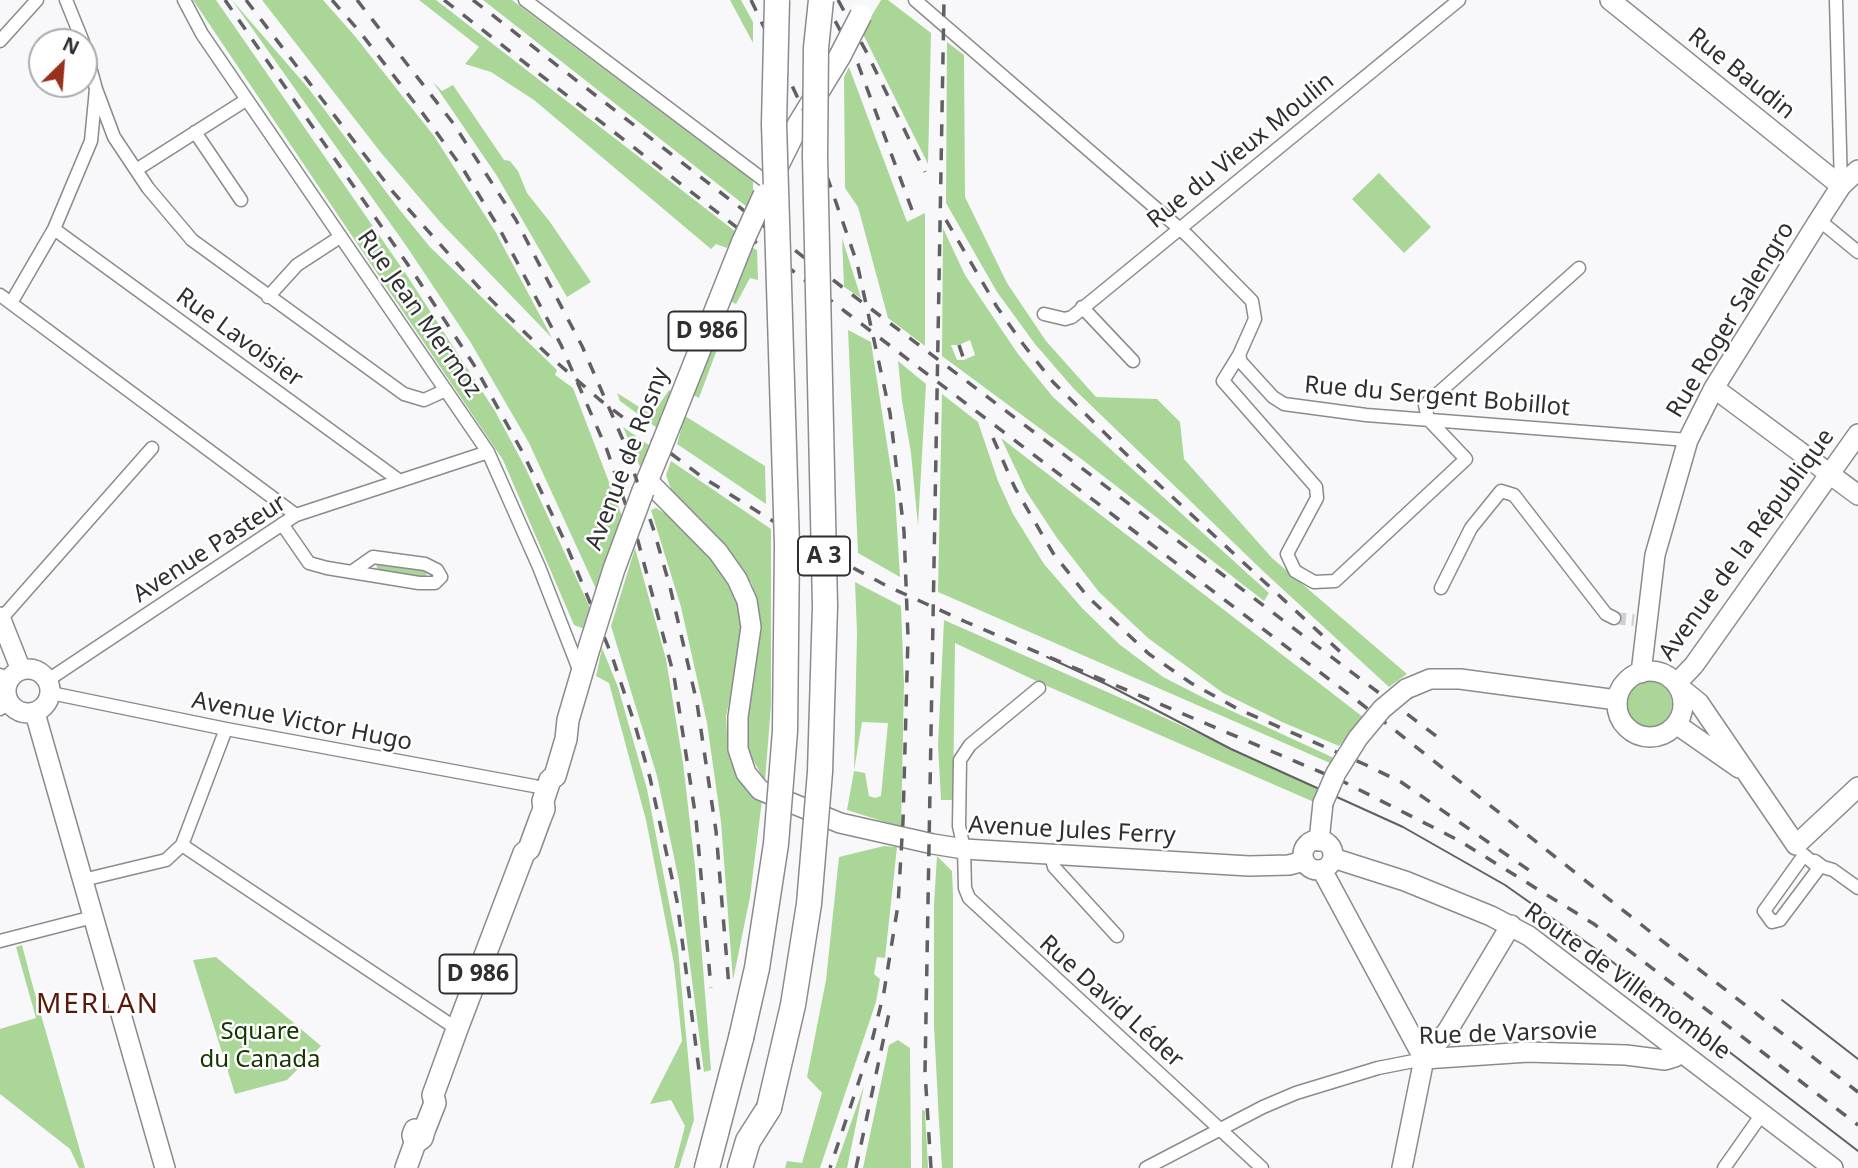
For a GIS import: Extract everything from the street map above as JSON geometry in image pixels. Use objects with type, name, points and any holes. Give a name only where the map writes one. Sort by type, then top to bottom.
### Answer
[{"type":"highway","name":"A 3","points":[[707,1168],[757,968],[776,844],[785,731],[787,545],[774,124],[777,0]]},
{"type":"highway","name":"A 3","points":[[740,1168],[748,1141],[769,1108],[793,1004],[809,904],[821,759],[825,606],[815,157],[816,48],[821,0]]},
{"type":"highway","points":[[756,1168],[763,1146],[769,1108]]},
{"type":"main road","name":"Avenue de Rosny","points":[[406,1168],[415,1143],[413,1135],[428,1099],[433,1095],[524,853],[522,846],[532,817],[555,776],[581,673],[614,569],[645,485],[743,241],[798,125],[865,7]]},
{"type":"street","points":[[0,41],[37,0]]},
{"type":"street","points":[[66,0],[77,28]]},
{"type":"street","name":"Rue Jean Mermoz","points":[[184,0],[202,34],[246,100],[488,452],[539,567],[581,673]]},
{"type":"street","points":[[525,0],[767,189]]},
{"type":"street","points":[[915,0],[1179,228],[1252,301],[1255,319],[1239,355],[1223,381],[1316,487],[1317,498],[1287,554],[1295,572],[1314,582],[1335,581],[1466,459],[1428,419],[1426,405],[1579,268]]},
{"type":"street","name":"Rue du Vieux Moulin","points":[[1044,314],[1065,319],[1072,317],[1458,0]]},
{"type":"street","name":"Rue Baudin","points":[[1610,0],[1841,186]]},
{"type":"street","points":[[1836,0],[1841,186]]},
{"type":"street","points":[[98,94],[114,137],[148,188],[192,240],[404,394],[424,400],[446,390]]},
{"type":"street","points":[[11,303],[54,229],[91,141],[95,98]]},
{"type":"street","points":[[136,170],[246,100]]},
{"type":"street","points":[[195,132],[241,200]]},
{"type":"street","points":[[91,141],[103,135],[114,137]]},
{"type":"street","name":"Rue Roger Salengro","points":[[1640,673],[1640,621],[1655,555],[1688,440],[1714,388],[1819,220],[1841,186],[1858,170]]},
{"type":"street","points":[[1819,220],[1858,252]]},
{"type":"street","name":"Rue Lavoisier","points":[[54,229],[400,481]]},
{"type":"street","points":[[268,297],[297,265],[340,237]]},
{"type":"street","points":[[0,295],[296,515]]},
{"type":"street","points":[[1082,307],[1133,361]]},
{"type":"street","name":"Rue du Sergent Bobillot","points":[[1239,355],[1241,362],[1273,397],[1284,404],[1366,415],[1688,440]]},
{"type":"street","points":[[1714,388],[1858,495]]},
{"type":"street","name":"Avenue de la République","points":[[1677,685],[1858,434]]},
{"type":"street","points":[[10,675],[36,670],[49,686],[46,706],[34,713],[4,705],[10,675],[0,618],[152,448]]},
{"type":"street","name":"Avenue Pasteur","points":[[49,686],[296,515],[488,452]]},
{"type":"street","name":"Avenue Jules Ferry","points":[[645,485],[718,552],[737,579],[747,601],[751,627],[738,717],[738,750],[746,773],[760,790],[840,822],[964,849],[1249,866],[1320,863]]},
{"type":"street","points":[[1441,588],[1471,528],[1501,491],[1514,495],[1606,614],[1614,618]]},
{"type":"street","points":[[282,524],[309,563],[327,568],[419,583],[435,583],[441,577],[437,570],[425,564],[373,557],[353,571]]},
{"type":"street","points":[[1677,685],[1683,706],[1676,724],[1661,735],[1652,737],[1634,733],[1620,719],[1617,699],[1625,682],[1640,673],[1660,673],[1677,685],[1699,703],[1801,851],[1819,868],[1780,920],[1772,922],[1764,911],[1801,851]]},
{"type":"street","points":[[1424,1059],[1320,863],[1331,848],[1319,841],[1323,803],[1336,773],[1350,748],[1382,709],[1406,688],[1430,680],[1460,679],[1617,699]]},
{"type":"street","name":"Avenue Victor Hugo","points":[[49,686],[226,730],[547,790]]},
{"type":"street","name":"Rue David Léder","points":[[1039,688],[970,745],[960,760],[959,826],[964,849],[965,888],[976,907],[1262,1168]]},
{"type":"street","points":[[34,713],[165,1168]]},
{"type":"street","points":[[1676,724],[1746,772]]},
{"type":"street","points":[[83,880],[166,860],[182,845],[226,730]]},
{"type":"street","points":[[1823,867],[1780,926],[1767,921],[1759,911],[1801,851],[1858,787]]},
{"type":"street","points":[[182,845],[457,1029]]},
{"type":"street","points":[[1801,851],[1858,888]]},
{"type":"street","points":[[1051,856],[1054,867],[1117,936]]},
{"type":"street","name":"Route de Villemomble","points":[[1320,863],[1405,881],[1511,925],[1833,1168]]},
{"type":"street","points":[[0,941],[93,918]]},
{"type":"street","points":[[1402,1168],[1424,1059],[1448,1030],[1511,925]]},
{"type":"street","name":"Rue de Varsovie","points":[[1146,1168],[1263,1107],[1314,1086],[1378,1068],[1424,1059],[1528,1052],[1626,1055],[1665,1060],[1675,1057],[1680,1051]]},
{"type":"street","points":[[1724,1168],[1762,1114]]},
{"type":"green space","points":[[193,0],[216,0],[406,274],[495,411],[526,469],[592,612],[587,630],[574,625],[503,460]]},
{"type":"green space","points":[[232,0],[309,89],[430,247],[557,370],[555,375],[573,388],[622,516],[597,591],[529,443],[471,343],[407,247]]},
{"type":"green space","points":[[262,0],[323,0],[354,35],[434,136],[495,231],[552,338],[441,223],[382,154]]},
{"type":"green space","points":[[419,0],[436,0],[736,232],[727,248],[716,244],[711,249],[534,100],[491,72],[465,64],[479,47]]},
{"type":"green space","points":[[483,0],[512,0],[753,181],[753,196],[747,207]]},
{"type":"green space","points":[[730,0],[741,0],[753,22],[753,43]]},
{"type":"green space","points":[[881,0],[888,0],[931,33],[928,164],[862,32]]},
{"type":"green space","points":[[947,42],[964,55],[965,197],[1007,283],[1046,341],[1096,397],[1157,399],[1180,422],[1184,459],[1272,558],[1407,674],[1389,687],[1264,572],[1074,389],[1035,344],[997,292],[946,203]]},
{"type":"green space","points":[[849,67],[907,222],[925,213],[925,346],[888,318],[858,207],[845,188],[844,77]]},
{"type":"green space","points":[[433,82],[442,91],[453,85],[504,160],[510,161],[518,171],[527,193],[591,282],[567,297],[497,176]]},
{"type":"green space","points":[[1379,173],[1431,227],[1404,253],[1352,199]]},
{"type":"green space","points":[[943,228],[965,275],[1018,354],[1053,397],[1269,593],[1264,601],[1084,461],[942,356]],"holes":[[[970,340],[975,355],[957,360],[951,345]]]},
{"type":"green space","points":[[842,238],[861,298],[844,287]]},
{"type":"green space","points":[[751,247],[757,250],[758,280],[750,278],[736,304],[730,301]]},
{"type":"green space","points":[[720,326],[725,328],[699,398],[693,395]]},
{"type":"green space","points":[[848,330],[871,342],[895,495],[900,577],[858,553]]},
{"type":"green space","points":[[898,361],[926,384],[918,526],[911,453]]},
{"type":"green space","points":[[669,390],[674,393],[657,428],[620,401],[617,393],[652,415]]},
{"type":"green space","points":[[942,394],[978,422],[998,481],[1013,514],[1044,564],[1082,608],[1119,644],[1163,677],[1334,758],[1330,763],[938,592]]},
{"type":"green space","points":[[685,416],[765,466],[766,504],[677,444]]},
{"type":"green space","points":[[623,427],[650,446],[641,469]]},
{"type":"green space","points":[[1001,438],[1363,717],[1339,746],[1223,693],[1148,638],[1099,592],[1057,538],[1026,491]]},
{"type":"green space","points":[[671,461],[771,529],[771,705],[765,781],[750,755],[745,725],[759,617],[752,584],[719,538],[672,492],[666,475]]},
{"type":"green space","points":[[656,508],[676,520],[712,557],[735,591],[741,619],[740,652],[726,716],[728,750],[744,785],[762,800],[750,897],[733,980],[721,822],[707,723],[681,607],[651,510]]},
{"type":"green space","points":[[635,548],[666,659],[683,763],[695,866],[711,1070],[704,1072],[679,881],[657,776],[611,626]]},
{"type":"green space","points":[[378,561],[426,570],[427,573],[425,578],[378,571]]},
{"type":"green space","points":[[855,582],[901,606],[904,685],[901,827],[847,810],[854,771],[857,632]],"holes":[[[862,722],[888,723],[881,796],[875,798],[869,796],[865,773],[854,771]]]},
{"type":"green space","points":[[944,620],[1148,710],[1319,790],[1314,802],[955,643],[953,800],[941,800],[938,745]]},
{"type":"green space","points":[[602,648],[618,687],[647,789],[678,949],[694,1120],[679,1168],[674,1168],[685,1126],[671,1100],[650,1104],[682,1041],[674,964],[646,820],[609,683],[596,676]]},
{"type":"green space","points":[[1649,681],[1665,688],[1672,704],[1665,720],[1649,727],[1633,720],[1626,704],[1633,688]]},
{"type":"green space","points":[[884,846],[897,847],[885,958],[877,957],[874,974],[880,979],[876,1002],[820,1168],[785,1168],[787,1161],[802,1163],[822,1093],[807,1077],[826,980],[839,857]]},
{"type":"green space","points":[[937,856],[952,871],[953,1168],[942,1168],[934,1026],[934,904]]},
{"type":"green space","points":[[22,945],[85,1168],[79,1168],[70,1149],[0,1094],[0,1029],[36,1018],[16,947]]},
{"type":"green space","name":"Square du Canada","points":[[216,957],[321,1046],[287,1080],[235,1094],[193,960]]},
{"type":"green space","points":[[898,1040],[910,1048],[911,1168],[863,1168],[889,1045]]},
{"type":"green space","points":[[864,1086],[847,1168],[835,1168]]},
{"type":"green space","points":[[922,1110],[925,1111],[928,1168],[922,1168]]},
{"type":"tunnel","points":[[1614,618],[1634,620]]},
{"type":"tram line","points":[[1047,657],[1108,685],[1231,749],[1403,827],[1505,885],[1593,947],[1858,1151]]},
{"type":"tram line","points":[[1782,1000],[1858,1059]]},
{"type":"railway","points":[[225,0],[474,365],[523,453],[566,544],[612,656],[650,778],[677,901],[699,1070]]},
{"type":"railway","points":[[246,0],[393,192],[483,292],[600,400],[702,477],[818,549],[887,586],[1344,782],[1458,840],[1594,924],[1858,1125]]},
{"type":"railway","points":[[332,0],[360,32],[463,169],[499,228],[561,345],[607,450],[638,541],[674,676],[696,819],[711,988]]},
{"type":"railway","points":[[357,0],[453,123],[516,220],[582,346],[623,440],[670,587],[697,703],[716,831],[729,987]]},
{"type":"railway","points":[[444,0],[847,313],[1359,702],[1858,1092]]},
{"type":"railway","points":[[473,0],[846,290],[1444,742]]},
{"type":"railway","points":[[751,0],[805,113],[857,263],[890,413],[904,531],[908,637],[898,905],[884,992],[871,1045],[830,1168]]},
{"type":"railway","points":[[824,0],[858,64],[915,218]]},
{"type":"railway","points":[[838,0],[925,172]]},
{"type":"railway","points":[[931,1168],[925,1072],[944,0]]},
{"type":"railway","points":[[946,220],[997,307],[1053,382],[1129,457],[1348,659]]},
{"type":"railway","points":[[959,345],[964,360]]},
{"type":"railway","points":[[993,438],[1015,488],[1053,553],[1087,596],[1149,654],[1191,683],[1238,709],[1401,782],[1536,875]]},
{"type":"railway","points":[[856,1168],[891,1004]]},
{"type":"district","name":"MERLAN","points":[[98,1005]]}]
